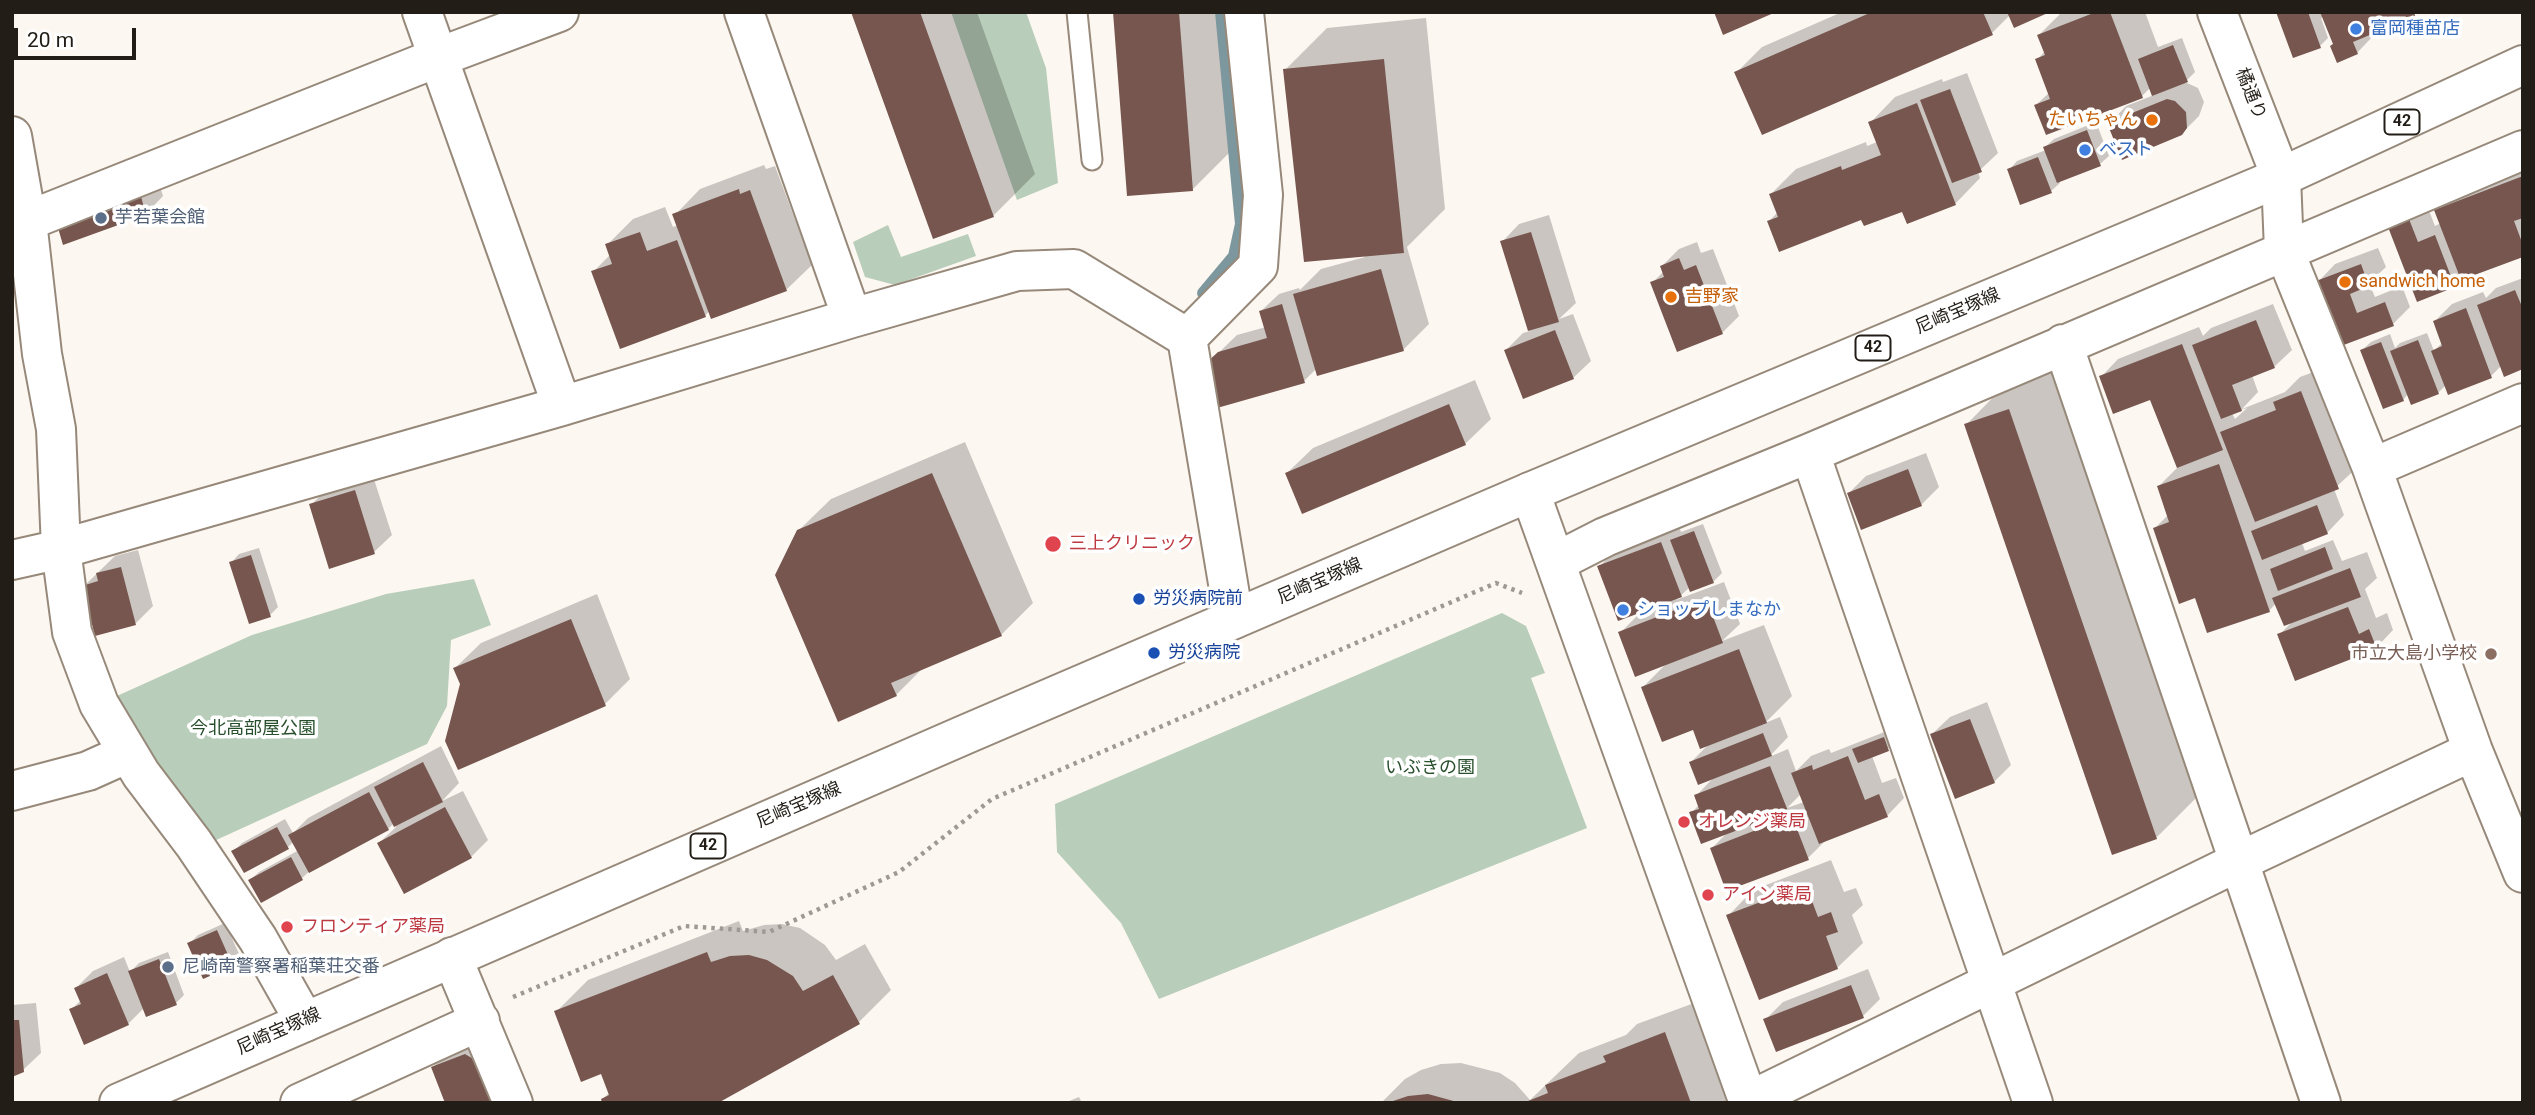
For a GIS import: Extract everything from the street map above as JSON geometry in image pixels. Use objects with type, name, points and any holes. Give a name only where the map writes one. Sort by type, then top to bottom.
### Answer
[{"type":"street","points":[[422,12],[562,405]]},
{"type":"street","points":[[27,221],[559,12]]},
{"type":"street","points":[[744,12],[852,318]]},
{"type":"street","points":[[1187,338],[1258,266],[1264,195],[1244,12]]},
{"type":"street","name":"橘通り","points":[[2217,12],[2281,177],[2284,250],[2372,467],[2473,751],[2523,873]]},
{"type":"street","name":"尼崎宝塚線","points":[[119,1103],[1530,492],[2281,177],[2523,65]]},
{"type":"street","points":[[12,136],[27,221],[42,354],[56,429],[61,549],[72,632],[99,704],[128,753],[258,939],[305,1021]]},
{"type":"street","points":[[1556,562],[1605,537],[1810,453],[2523,150]]},
{"type":"street","points":[[12,560],[61,549],[562,405],[1017,271],[1074,269],[1187,338],[1234,619]]},
{"type":"street","points":[[2063,344],[2321,1103]]},
{"type":"street","points":[[2372,467],[2523,402]]},
{"type":"street","points":[[1810,453],[2033,1103]]},
{"type":"street","points":[[1530,492],[1749,1102],[2238,862],[2473,751]]},
{"type":"street","points":[[12,791],[88,771],[128,753]]},
{"type":"street","points":[[452,957],[513,1103]]},
{"type":"street","points":[[300,1103],[349,1093],[480,1021]]},
{"type":"lane","points":[[1077,12],[1092,160]]},
{"type":"path","points":[[480,1021],[498,1003],[684,926],[769,932],[899,872],[992,799],[1496,583],[1528,595]]},
{"type":"green space","points":[[951,12],[1026,12],[1046,68],[1058,183],[1017,200]]},
{"type":"green space","points":[[888,225],[901,257],[968,234],[976,256],[895,285],[865,277],[853,242]]},
{"type":"green space","name":"今北高部屋公園","points":[[474,579],[491,625],[451,640],[447,706],[427,744],[203,846],[108,700],[252,635],[386,594]]},
{"type":"green space","name":"いぶきの園","points":[[1502,613],[1526,626],[1545,673],[1531,678],[1587,828],[1159,999],[1121,923],[1057,852],[1055,804]]},
{"type":"building","points":[[851,12],[920,12],[994,217],[933,239]]},
{"type":"building","points":[[1113,12],[1179,12],[1193,191],[1127,196]]},
{"type":"building","points":[[1714,12],[1776,12],[1723,35]]},
{"type":"building","points":[[1872,12],[1983,12],[1993,35],[1762,135],[1734,72]]},
{"type":"building","points":[[2007,12],[2050,12],[2014,28]]},
{"type":"building","points":[[2096,12],[2110,12],[2143,98],[2046,135],[2034,105],[2050,99],[2035,59],[2045,55],[2037,35]]},
{"type":"building","points":[[2276,12],[2308,12],[2321,48],[2293,58]]},
{"type":"building","name":"富岡種苗店","points":[[2320,12],[2414,12],[2415,16],[2353,42],[2358,54],[2337,63],[2330,46],[2333,44]]},
{"type":"building","points":[[2173,45],[2188,82],[2152,96],[2138,59]]},
{"type":"building","points":[[1384,59],[1404,253],[1304,262],[1283,69]]},
{"type":"building","points":[[1950,89],[1982,172],[1952,183],[1920,100]]},
{"type":"building","points":[[2167,99],[2175,101],[2186,112],[2187,128],[2182,135],[2122,160],[2107,123]]},
{"type":"building","points":[[1917,103],[1956,205],[1907,224],[1902,212],[1864,226],[1861,220],[1779,252],[1767,221],[1778,217],[1769,194],[1841,166],[1842,170],[1881,155],[1868,122]]},
{"type":"building","points":[[2087,130],[2101,166],[2057,183],[2043,147]]},
{"type":"building","points":[[2038,157],[2052,193],[2020,205],[2007,169]]},
{"type":"building","points":[[2523,176],[2523,218],[2514,221],[2523,245],[2523,257],[2461,280],[2434,210]]},
{"type":"building","name":"芋若葉会館","points":[[139,189],[146,215],[63,245],[56,221]]},
{"type":"building","points":[[739,189],[740,194],[750,190],[787,291],[711,319],[672,214]]},
{"type":"building","points":[[2409,219],[2418,242],[2435,235],[2455,287],[2417,302],[2388,227]]},
{"type":"building","points":[[640,232],[647,251],[677,240],[706,317],[620,349],[591,271],[612,264],[605,244]]},
{"type":"building","points":[[1531,232],[1559,322],[1528,331],[1500,241]]},
{"type":"building","points":[[1679,258],[1684,270],[1696,265],[1723,334],[1677,352],[1650,282],[1664,277],[1660,266]]},
{"type":"building","points":[[2361,264],[2369,286],[2350,294],[2357,313],[2385,302],[2394,326],[2341,346],[2316,281]]},
{"type":"building","points":[[1381,269],[1404,351],[1317,376],[1293,294]]},
{"type":"building","points":[[2515,290],[2523,309],[2523,369],[2504,377],[2477,305]]},
{"type":"building","points":[[1282,304],[1305,383],[1217,408],[1204,365],[1218,352],[1267,338],[1259,311]]},
{"type":"building","points":[[2466,308],[2492,378],[2448,395],[2431,351],[2442,346],[2433,321]]},
{"type":"building","points":[[2256,320],[2275,368],[2232,385],[2242,411],[2221,419],[2192,345]]},
{"type":"building","points":[[1555,330],[1574,379],[1523,399],[1504,350]]},
{"type":"building","points":[[2418,340],[2439,394],[2411,405],[2390,351]]},
{"type":"building","points":[[2381,342],[2404,401],[2383,409],[2360,350]]},
{"type":"building","points":[[2182,344],[2223,450],[2177,468],[2150,400],[2113,414],[2099,376]]},
{"type":"building","points":[[2301,391],[2339,489],[2255,522],[2220,432],[2276,410],[2273,402]]},
{"type":"building","points":[[1449,404],[1466,445],[1302,514],[1285,473]]},
{"type":"building","points":[[2009,409],[2157,839],[2112,855],[1964,424]]},
{"type":"building","points":[[2219,464],[2270,612],[2207,633],[2195,598],[2179,604],[2153,528],[2169,522],[2157,486]]},
{"type":"building","points":[[1908,469],[1922,506],[1861,530],[1847,493]]},
{"type":"building","points":[[932,473],[1002,636],[891,683],[897,696],[838,722],[775,575],[797,530]]},
{"type":"building","points":[[355,490],[375,554],[329,569],[309,504]]},
{"type":"building","points":[[2317,505],[2328,534],[2262,560],[2251,531]]},
{"type":"building","points":[[1694,531],[1714,583],[1690,592],[1670,540]]},
{"type":"building","points":[[1661,542],[1682,597],[1618,621],[1597,566]]},
{"type":"building","points":[[2325,547],[2333,569],[2278,591],[2270,569]]},
{"type":"building","points":[[251,555],[271,617],[249,624],[229,562]]},
{"type":"building","points":[[121,567],[136,625],[95,636],[82,586],[98,581],[96,573]]},
{"type":"building","points":[[2350,568],[2361,597],[2284,626],[2272,598]]},
{"type":"building","points":[[1706,598],[1723,643],[1635,677],[1618,632]]},
{"type":"building","points":[[2348,607],[2359,634],[2369,629],[2377,649],[2295,681],[2277,634]]},
{"type":"building","points":[[571,619],[606,706],[458,770],[445,741],[460,684],[453,668]]},
{"type":"building","points":[[1739,649],[1767,723],[1700,749],[1693,730],[1662,742],[1641,687]]},
{"type":"building","points":[[1970,719],[1995,783],[1955,799],[1930,734]]},
{"type":"building","points":[[1763,733],[1772,756],[1698,785],[1689,762]]},
{"type":"building","points":[[1884,737],[1889,751],[1858,763],[1852,749]]},
{"type":"building","points":[[1848,756],[1865,800],[1879,794],[1888,817],[1819,844],[1791,773],[1812,765],[1813,770]]},
{"type":"building","points":[[423,762],[443,802],[394,827],[374,787]]},
{"type":"building","points":[[1770,766],[1788,811],[1701,844],[1689,812],[1699,809],[1694,795]]},
{"type":"building","points":[[369,792],[389,830],[309,873],[288,835]]},
{"type":"building","points":[[445,807],[472,858],[404,894],[377,843]]},
{"type":"building","points":[[1792,816],[1809,860],[1726,891],[1710,848]]},
{"type":"building","points":[[277,827],[289,849],[244,873],[231,851]]},
{"type":"building","points":[[291,857],[303,880],[261,903],[248,880]]},
{"type":"building","points":[[1806,885],[1818,917],[1831,912],[1838,932],[1826,936],[1838,969],[1759,1000],[1726,915]]},
{"type":"building","points":[[217,930],[233,966],[203,979],[187,943]]},
{"type":"building","points":[[707,952],[711,962],[730,956],[749,955],[767,960],[793,976],[803,991],[833,975],[860,1024],[718,1103],[602,1103],[601,1099],[609,1095],[601,1074],[581,1082],[554,1011]]},
{"type":"building","points":[[159,959],[177,1005],[146,1017],[128,971]]},
{"type":"building","points":[[107,973],[129,1025],[84,1045],[69,1009],[81,1004],[74,988]]},
{"type":"building","points":[[1851,985],[1864,1018],[1776,1052],[1763,1019]]},
{"type":"building","points":[[12,1020],[19,1020],[24,1072],[12,1077]]},
{"type":"building","points":[[1665,1032],[1691,1103],[1523,1103],[1548,1093],[1545,1085],[1606,1062],[1603,1056]]},
{"type":"building","points":[[465,1054],[475,1060],[492,1103],[445,1103],[431,1067]]},
{"type":"building","points":[[1428,1094],[1461,1103],[1387,1103],[1408,1096]]},
{"type":"waterway","points":[[1203,293],[1234,256],[1241,224],[1221,12]]},
{"type":"place","name":"富岡種苗店","points":[[2356,29]]},
{"type":"place","name":"たいちゃん","points":[[2152,120]]},
{"type":"place","name":"ベスト","points":[[2085,150]]},
{"type":"place","name":"芋若葉会館","points":[[101,218]]},
{"type":"place","name":"sandwich home","points":[[2345,282]]},
{"type":"place","name":"吉野家","points":[[1671,297]]},
{"type":"place","name":"三上クリニック","points":[[1053,544]]},
{"type":"place","name":"労災病院前","points":[[1139,599]]},
{"type":"place","name":"ショップしまなか","points":[[1623,610]]},
{"type":"place","name":"労災病院","points":[[1154,653]]},
{"type":"place","name":"市立大島小学校","points":[[2491,654]]},
{"type":"place","name":"オレンジ薬局","points":[[1684,822]]},
{"type":"place","name":"アイン薬局","points":[[1708,895]]},
{"type":"place","name":"フロンティア薬局","points":[[287,927]]},
{"type":"place","name":"尼崎南警察署稲葉荘交番","points":[[168,967]]}]
